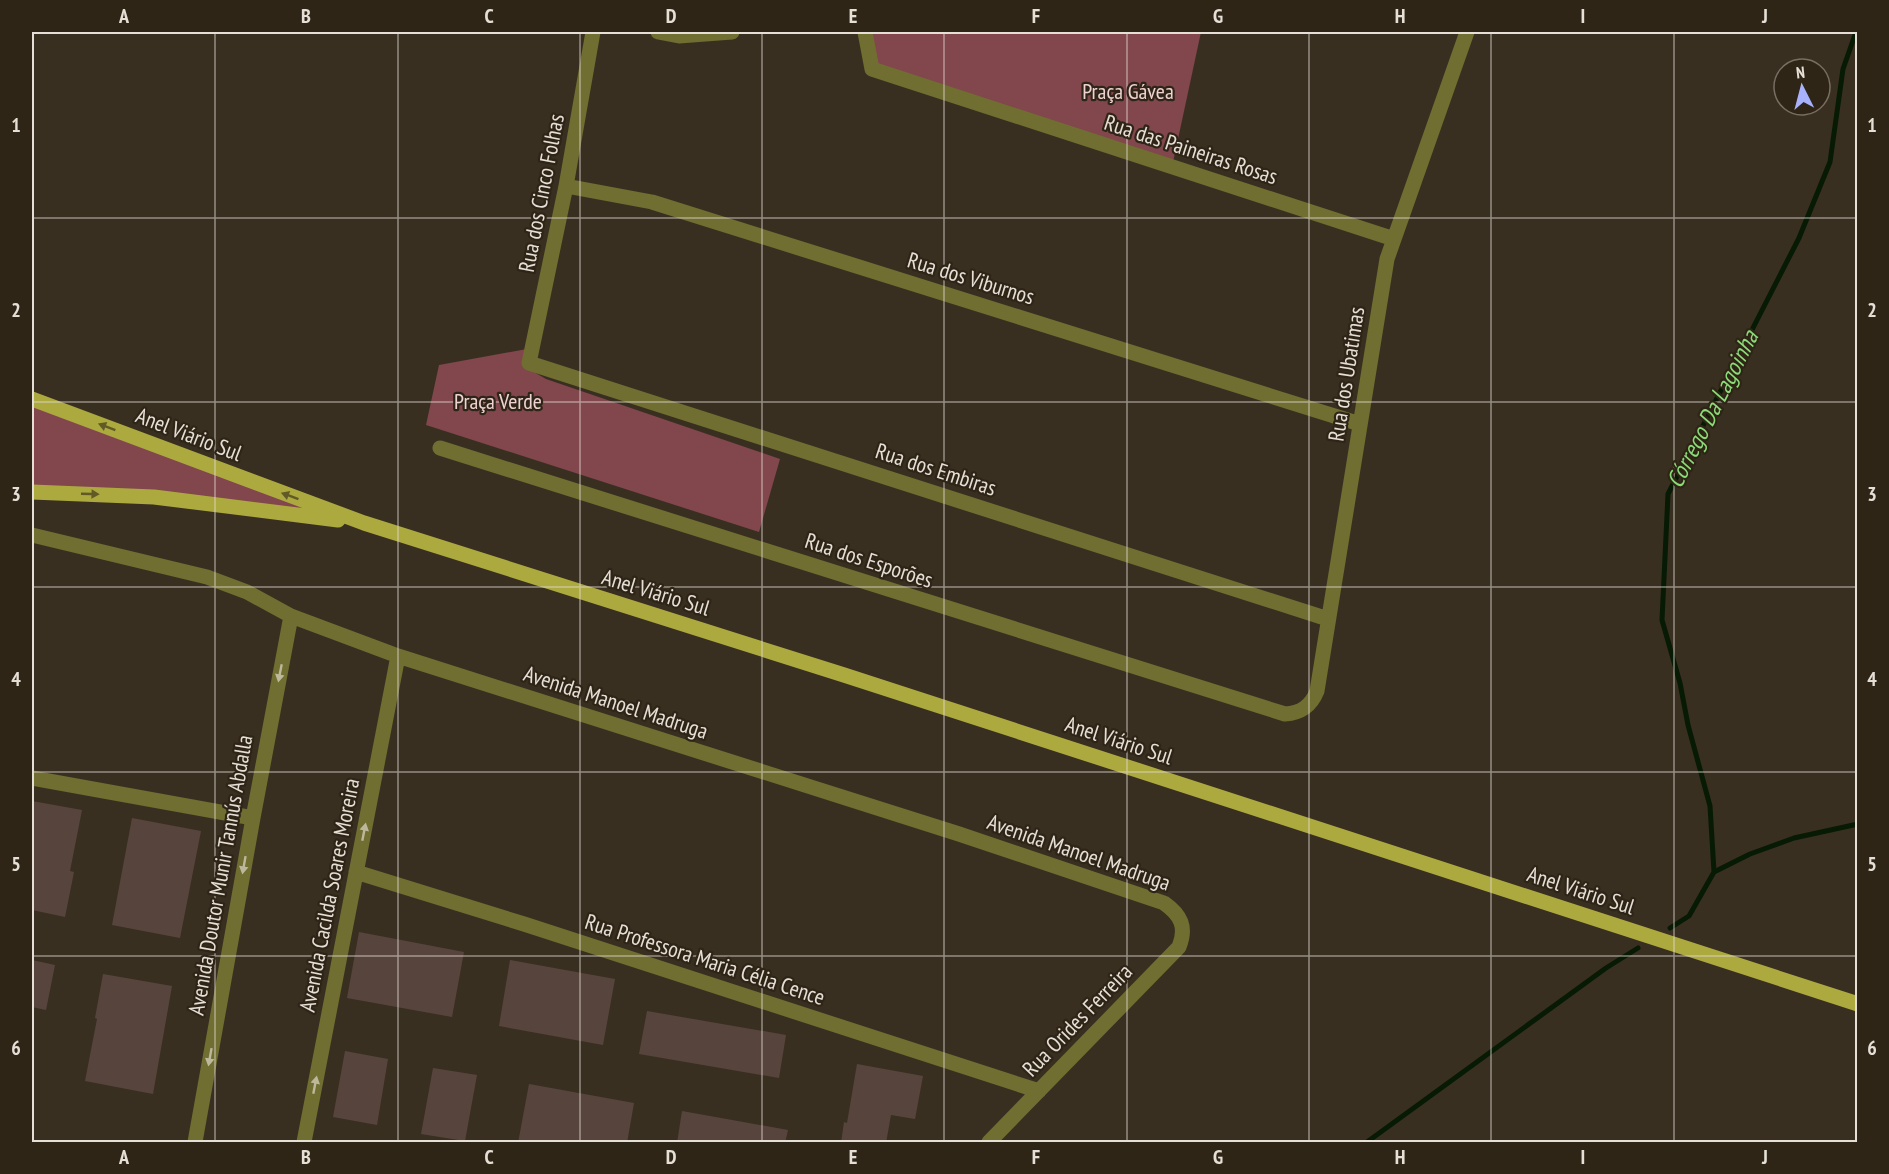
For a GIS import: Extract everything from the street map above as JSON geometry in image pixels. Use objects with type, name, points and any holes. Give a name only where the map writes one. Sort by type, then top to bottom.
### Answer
[{"type":"main road","name":"Anel Viário Sul","points":[[32,399],[364,523],[856,678],[1857,1004]]},
{"type":"main road","name":"Anel Viário Sul","points":[[32,492],[153,497],[364,523]]},
{"type":"street","name":"Rua dos Cinco Folhas","points":[[529,363],[566,186],[593,32]]},
{"type":"street","points":[[658,32],[679,36],[732,32]]},
{"type":"street","name":"Rua das Paineiras Rosas","points":[[865,32],[872,69],[1394,239]]},
{"type":"street","name":"Rua dos Ubatimas","points":[[1285,714],[1295,714],[1312,702],[1317,692],[1387,259],[1467,32]]},
{"type":"street","name":"Rua dos Viburnos","points":[[566,186],[652,202],[1360,424]]},
{"type":"street","name":"Rua dos Embiras","points":[[529,363],[1328,619]]},
{"type":"street","name":"Rua dos Esporões","points":[[440,448],[1285,714]]},
{"type":"street","name":"Avenida Manoel Madruga","points":[[32,536],[207,577],[246,592],[291,616],[398,656],[959,834],[1164,903],[1174,910],[1181,922]]},
{"type":"street","name":"Avenida Doutor Munir Tannús Abdalla","points":[[195,1143],[291,616]]},
{"type":"street","name":"Avenida Cacilda Soares Moreira","points":[[304,1143],[398,656]]},
{"type":"street","points":[[32,778],[253,818]]},
{"type":"street","name":"Rua Professora Maria Célia Cence","points":[[356,872],[1039,1091]]},
{"type":"street","name":"Rua Orides Ferreira","points":[[989,1143],[1179,947],[1184,935],[1181,922]]},
{"type":"green space","name":"Praça Gávea","points":[[865,32],[1201,32],[1172,167],[872,69]]},
{"type":"green space","name":"Praça Verde","points":[[532,348],[534,372],[546,379],[780,459],[759,532],[426,425],[439,365]]},
{"type":"green space","points":[[32,399],[364,523],[32,492]]},
{"type":"building","points":[[32,801],[82,810],[70,871],[74,872],[65,917],[32,910]]},
{"type":"building","points":[[132,818],[201,831],[180,938],[112,925]]},
{"type":"building","points":[[359,932],[464,952],[452,1017],[347,998]]},
{"type":"building","points":[[32,960],[55,965],[46,1010],[32,1007]]},
{"type":"building","points":[[510,960],[615,979],[603,1045],[499,1026]]},
{"type":"building","points":[[103,974],[172,986],[153,1094],[85,1081]]},
{"type":"building","points":[[647,1011],[786,1035],[779,1078],[639,1054]]},
{"type":"building","points":[[345,1051],[388,1059],[377,1125],[333,1117]]},
{"type":"building","points":[[857,1064],[923,1076],[915,1119],[891,1115],[886,1143],[841,1143],[844,1122],[847,1123]]},
{"type":"building","points":[[433,1068],[477,1075],[465,1141],[421,1134]]},
{"type":"building","points":[[529,1084],[634,1103],[627,1143],[518,1143]]},
{"type":"building","points":[[682,1111],[788,1130],[785,1143],[677,1143]]},
{"type":"waterway","name":"Córrego Da Lagoinha","points":[[1714,872],[1710,806],[1662,620],[1668,494],[1799,238],[1830,162],[1843,69],[1856,32]]},
{"type":"waterway","points":[[1670,928],[1689,916],[1714,872],[1750,854],[1794,838],[1858,824]]},
{"type":"waterway","points":[[1367,1142],[1606,968],[1638,948]]}]
